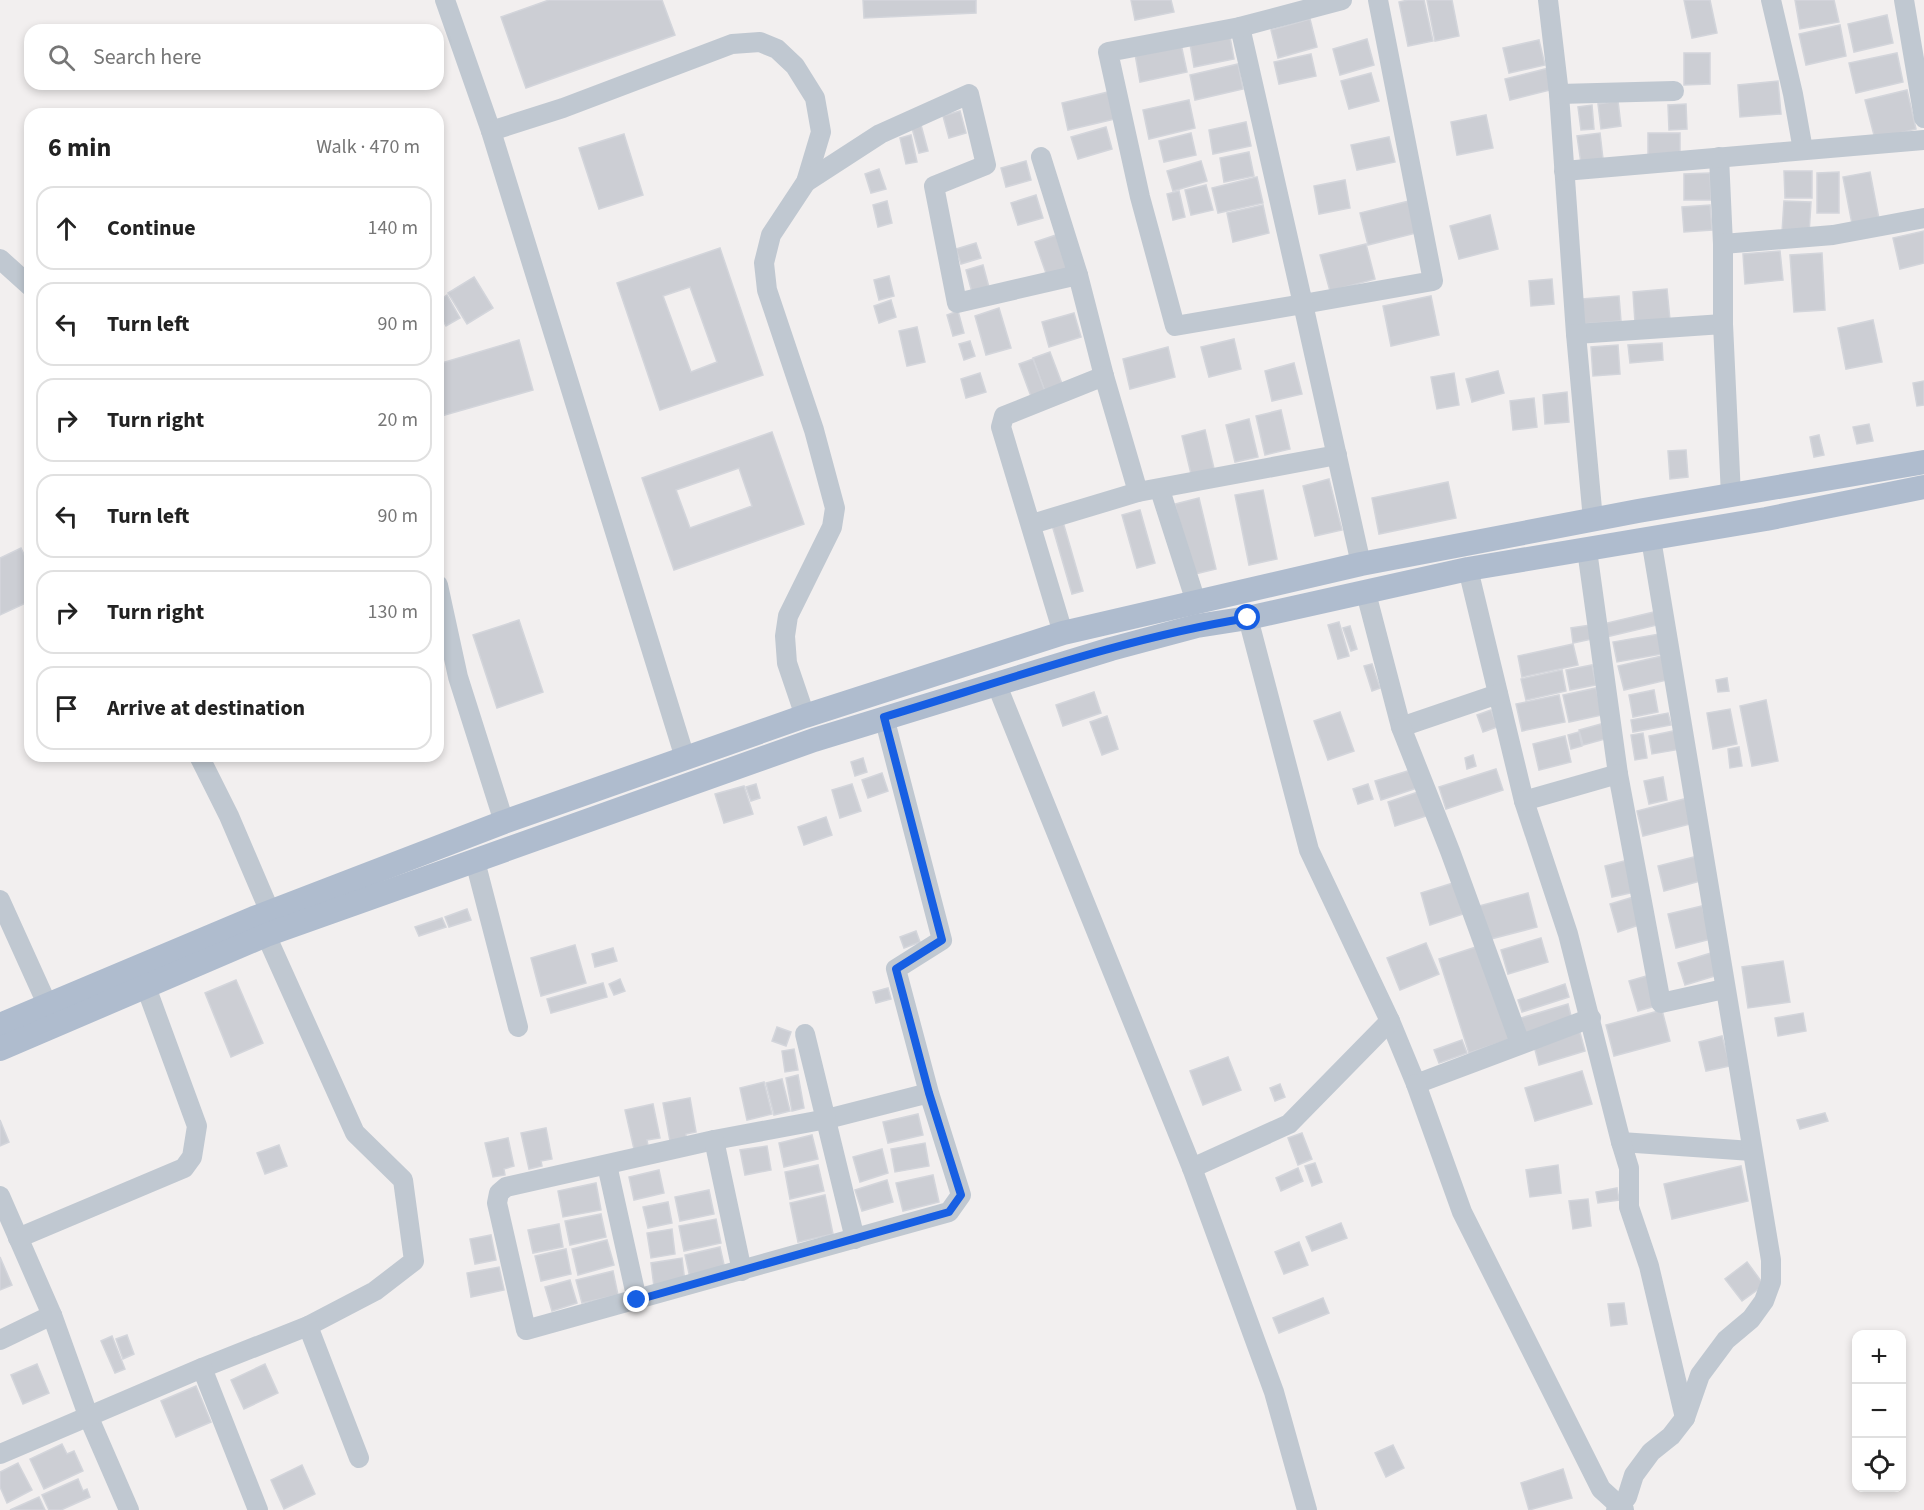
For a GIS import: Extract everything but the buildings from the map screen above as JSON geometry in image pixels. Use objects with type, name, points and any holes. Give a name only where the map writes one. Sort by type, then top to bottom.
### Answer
[{"type":"main road","points":[[0,1025],[270,912],[504,822],[805,716],[1063,633],[1361,564],[1593,520],[1924,462]]},
{"type":"main road","points":[[0,1049],[266,935],[814,740],[996,683],[1197,626],[1248,618],[1468,569],[1766,519],[1924,487]]},
{"type":"street","points":[[445,0],[491,131],[685,759]]},
{"type":"street","points":[[1342,0],[1240,27],[1108,52],[1140,197],[1175,326],[1433,281],[1378,0]]},
{"type":"street","points":[[1548,0],[1559,94],[1576,334],[1593,520]]},
{"type":"street","points":[[1771,0],[1803,150]]},
{"type":"street","points":[[1904,0],[1924,118]]},
{"type":"street","points":[[1240,27],[1361,564]]},
{"type":"street","points":[[491,131],[563,108],[732,44],[760,42],[777,49],[795,66],[815,98],[820,132],[806,182],[771,235],[764,263],[767,290],[814,430],[835,508],[832,527],[788,616],[786,626],[788,663],[805,716]]},
{"type":"street","points":[[1559,94],[1674,91]]},
{"type":"street","points":[[806,182],[880,134],[969,94],[986,165],[934,186],[957,303],[1078,275]]},
{"type":"street","points":[[1564,171],[1924,140]]},
{"type":"street","points":[[1041,157],[1078,275],[1137,492]]},
{"type":"street","points":[[1719,158],[1723,324],[1731,496]]},
{"type":"street","points":[[1722,244],[1833,235],[1924,218]]},
{"type":"street","points":[[0,259],[24,281]]},
{"type":"street","points":[[1576,334],[1723,324]]},
{"type":"street","points":[[1063,633],[1001,426],[1004,416],[1104,376]]},
{"type":"street","points":[[1032,524],[1137,492],[1160,490],[1337,455]]},
{"type":"street","points":[[1160,490],[1196,602]]},
{"type":"street","points":[[1248,618],[1310,850],[1390,1022],[1416,1084],[1462,1212],[1601,1489],[1619,1509],[1627,1497],[1634,1475],[1651,1452],[1671,1436],[1684,1418],[1700,1375],[1726,1340],[1758,1310],[1771,1282],[1771,1260],[1724,989],[1652,539]]},
{"type":"street","points":[[1587,550],[1618,774],[1661,1003],[1724,989]]},
{"type":"street","points":[[1468,569],[1524,801],[1568,934],[1591,1018],[1629,1168],[1629,1207],[1649,1266],[1684,1418]]},
{"type":"street","points":[[1366,593],[1401,727],[1450,851],[1520,1043]]},
{"type":"street","points":[[444,612],[458,676],[504,822]]},
{"type":"street","points":[[996,683],[1192,1168],[1274,1392],[1307,1510]]},
{"type":"street","points":[[1401,727],[1498,694]]},
{"type":"street","points":[[884,717],[942,940],[896,969],[929,1093],[961,1195],[949,1212],[526,1330],[497,1203],[499,1193],[506,1187],[714,1140],[827,1119],[929,1093]]},
{"type":"street","points":[[202,762],[229,816],[270,912]]},
{"type":"street","points":[[1524,801],[1618,774]]},
{"type":"street","points":[[475,861],[518,1027]]},
{"type":"street","points":[[0,900],[47,1004]]},
{"type":"street","points":[[0,1454],[202,1368],[308,1326],[375,1291],[414,1261],[403,1180],[355,1133],[266,935]]},
{"type":"street","points":[[18,1238],[184,1168],[192,1157],[197,1126],[146,987]]},
{"type":"street","points":[[1416,1084],[1591,1018]]},
{"type":"street","points":[[1192,1168],[1289,1124],[1390,1022]]},
{"type":"street","points":[[805,1034],[855,1239]]},
{"type":"street","points":[[714,1140],[742,1271]]},
{"type":"street","points":[[1621,1142],[1752,1151]]},
{"type":"street","points":[[607,1165],[637,1300]]},
{"type":"street","points":[[0,1196],[52,1315],[89,1418],[129,1510]]},
{"type":"street","points":[[0,1340],[52,1315]]},
{"type":"street","points":[[308,1326],[360,1458]]},
{"type":"street","points":[[202,1368],[258,1510]]},
{"type":"route","points":[[637,1300],[949,1212],[961,1195],[929,1093],[896,969],[942,940],[884,717],[1111,649],[1197,626],[1248,618]]}]
